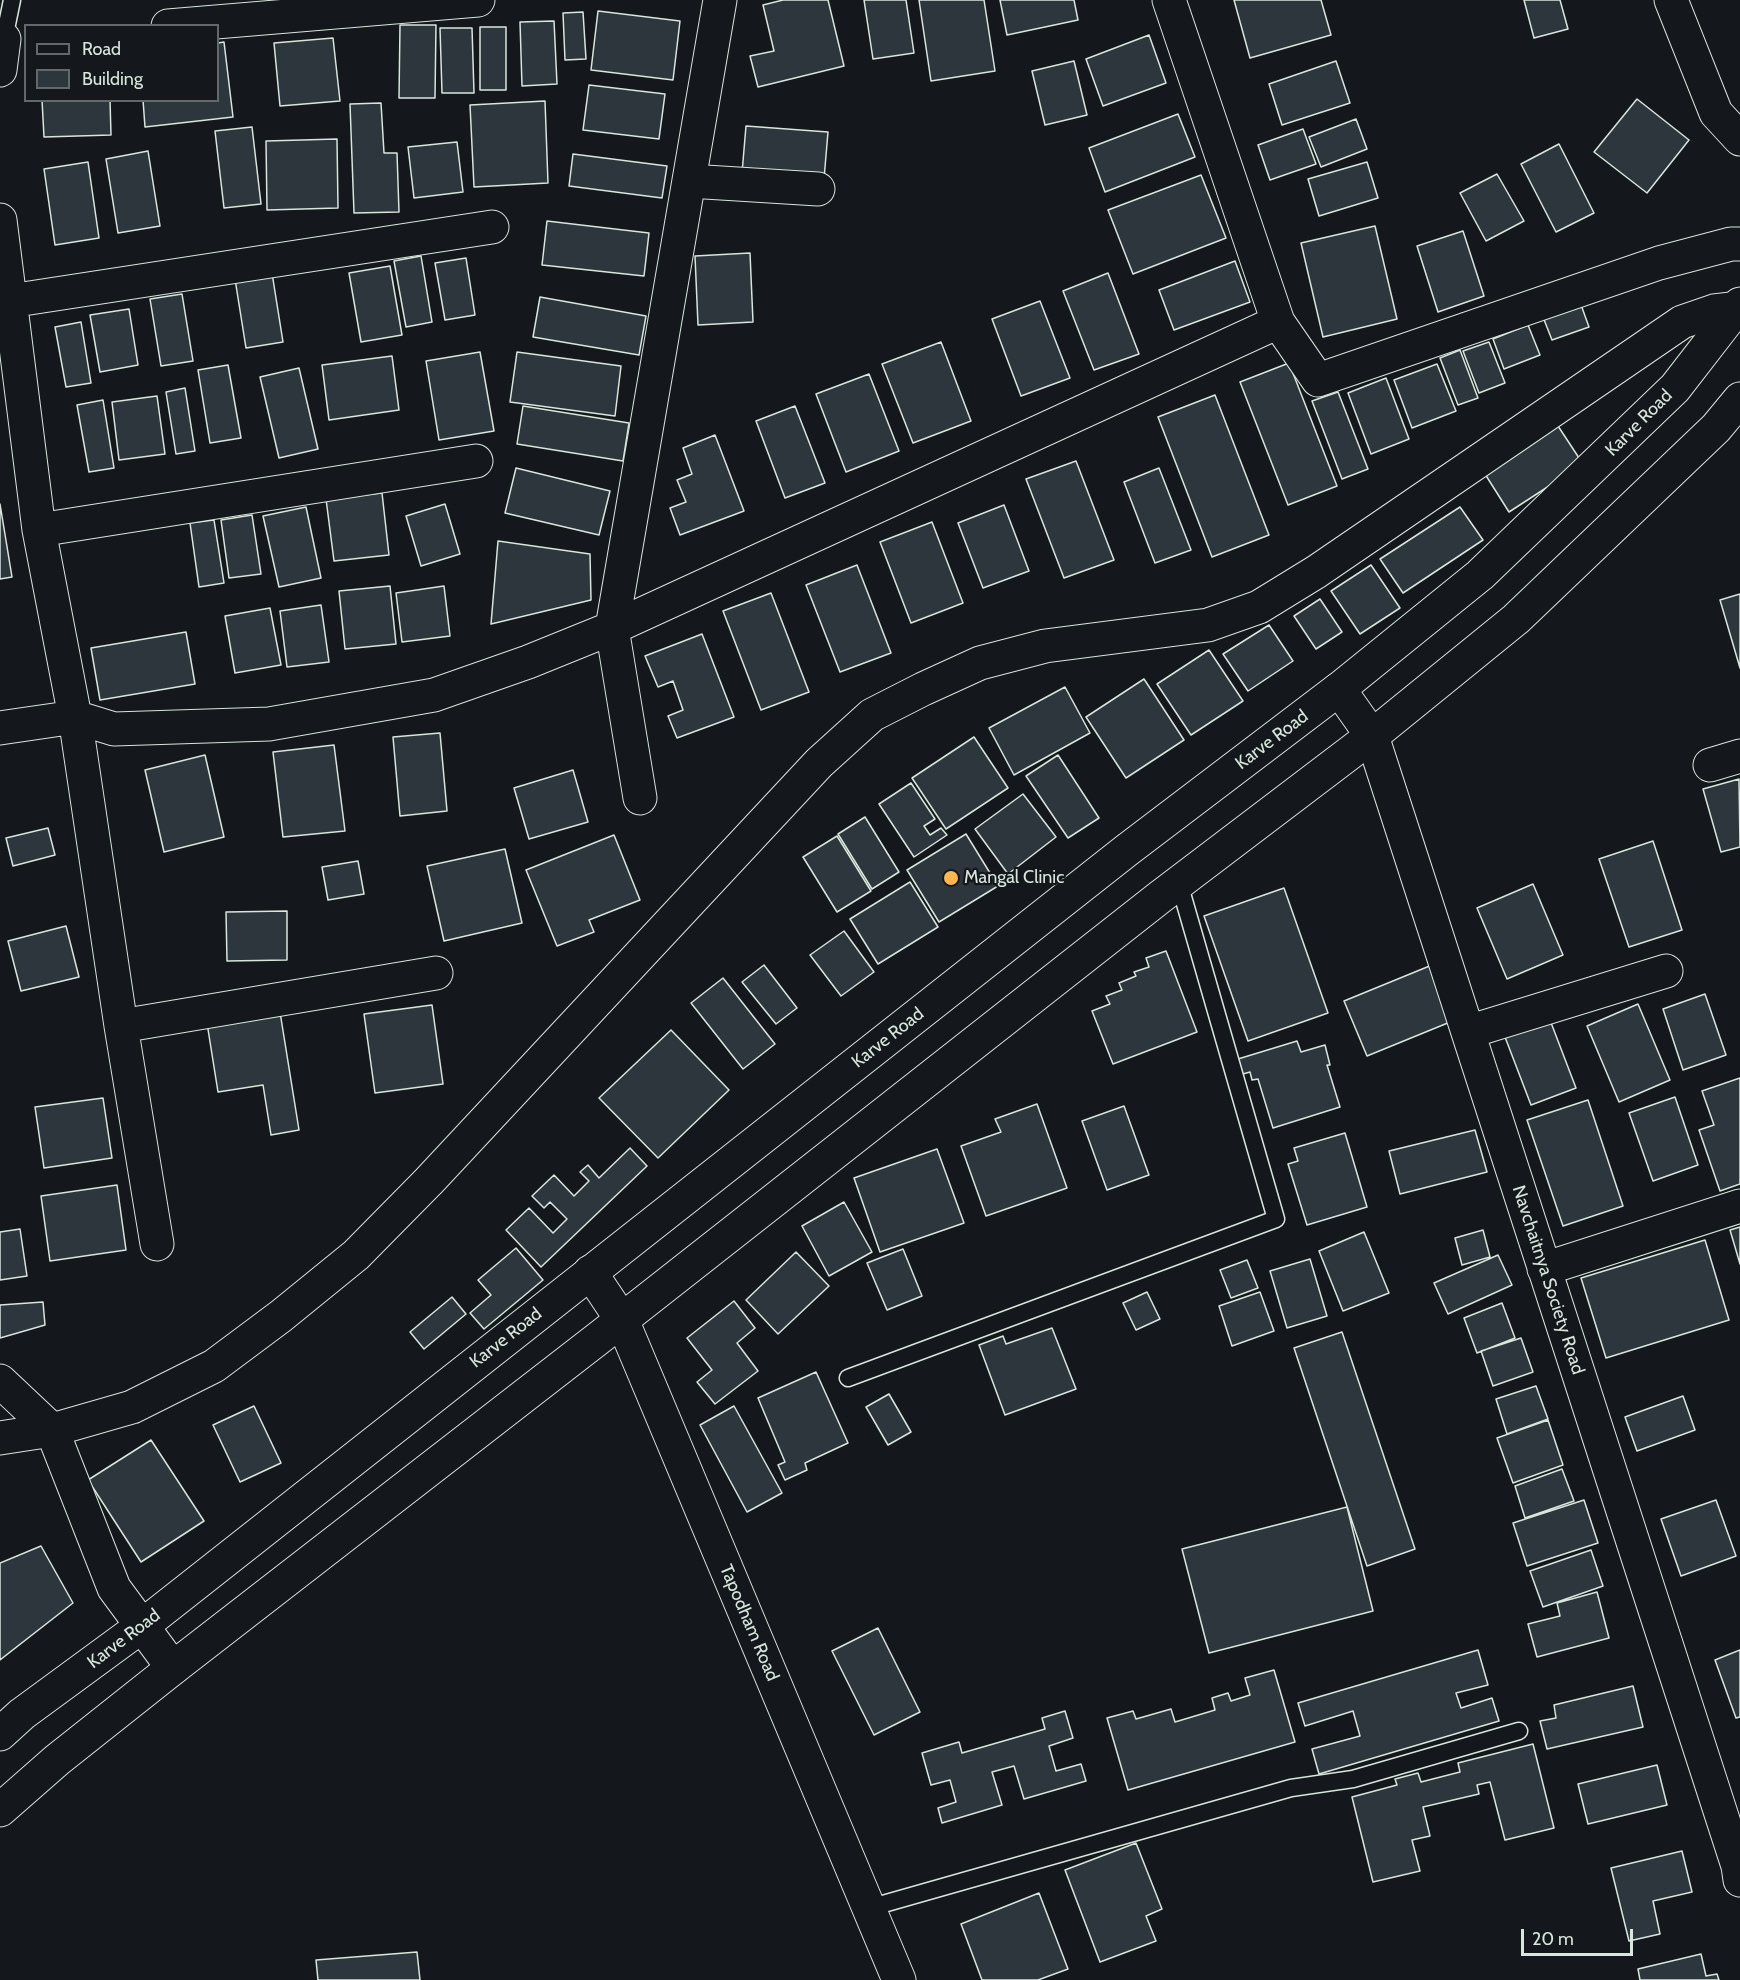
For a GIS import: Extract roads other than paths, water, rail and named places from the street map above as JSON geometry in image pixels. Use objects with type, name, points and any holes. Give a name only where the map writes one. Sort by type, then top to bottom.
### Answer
[{"type":"street","points":[[192,24],[478,0]]},
{"type":"street","points":[[640,798],[612,628],[720,0]]},
{"type":"street","points":[[1169,0],[1278,322],[1318,380],[1659,263],[1731,244],[1740,244]]},
{"type":"street","points":[[1671,0],[1716,113],[1740,139]]},
{"type":"street","points":[[689,181],[818,189]]},
{"type":"street","points":[[0,220],[39,530],[75,717],[121,1026],[157,1244]]},
{"type":"street","points":[[10,301],[492,227]]},
{"type":"street","points":[[0,1438],[52,1430],[132,1407],[214,1366],[281,1316],[356,1255],[437,1173],[819,763],[872,715],[980,663],[1045,646],[1208,625],[1258,607],[1316,572],[1682,322],[1714,310],[1739,307]]},
{"type":"street","name":"Karve Road","points":[[0,1734],[22,1714],[142,1626],[1118,857],[1339,689],[1480,575],[1675,388],[1739,307]]},
{"type":"street","points":[[0,728],[75,717],[114,729],[269,724],[434,695],[528,662],[612,628],[1278,322]]},
{"type":"street","points":[[0,1810],[57,1760],[173,1668],[622,1320],[1179,883],[1372,736],[1516,620],[1738,406]]},
{"type":"street","points":[[39,530],[476,461]]},
{"type":"street","name":"Navchaitnya Society Road","points":[[1339,689],[1372,736],[1738,1866],[1740,1880]]},
{"type":"street","points":[[1468,1032],[1666,971]]},
{"type":"street","points":[[121,1026],[436,973]]},
{"type":"street","points":[[1544,1269],[1740,1206]]},
{"type":"street","name":"Tapodham Road","points":[[590,1272],[622,1320],[899,1980]]},
{"type":"street","points":[[0,1381],[52,1430],[114,1588],[173,1668]]},
{"type":"lane","points":[[7,46],[12,0]]},
{"type":"lane","points":[[848,1378],[1276,1219],[1179,883]]},
{"type":"lane","points":[[869,1908],[1291,1788],[1353,1779],[1519,1731]]},
{"type":"place","name":"Mangal Clinic","points":[[951,878]]}]
